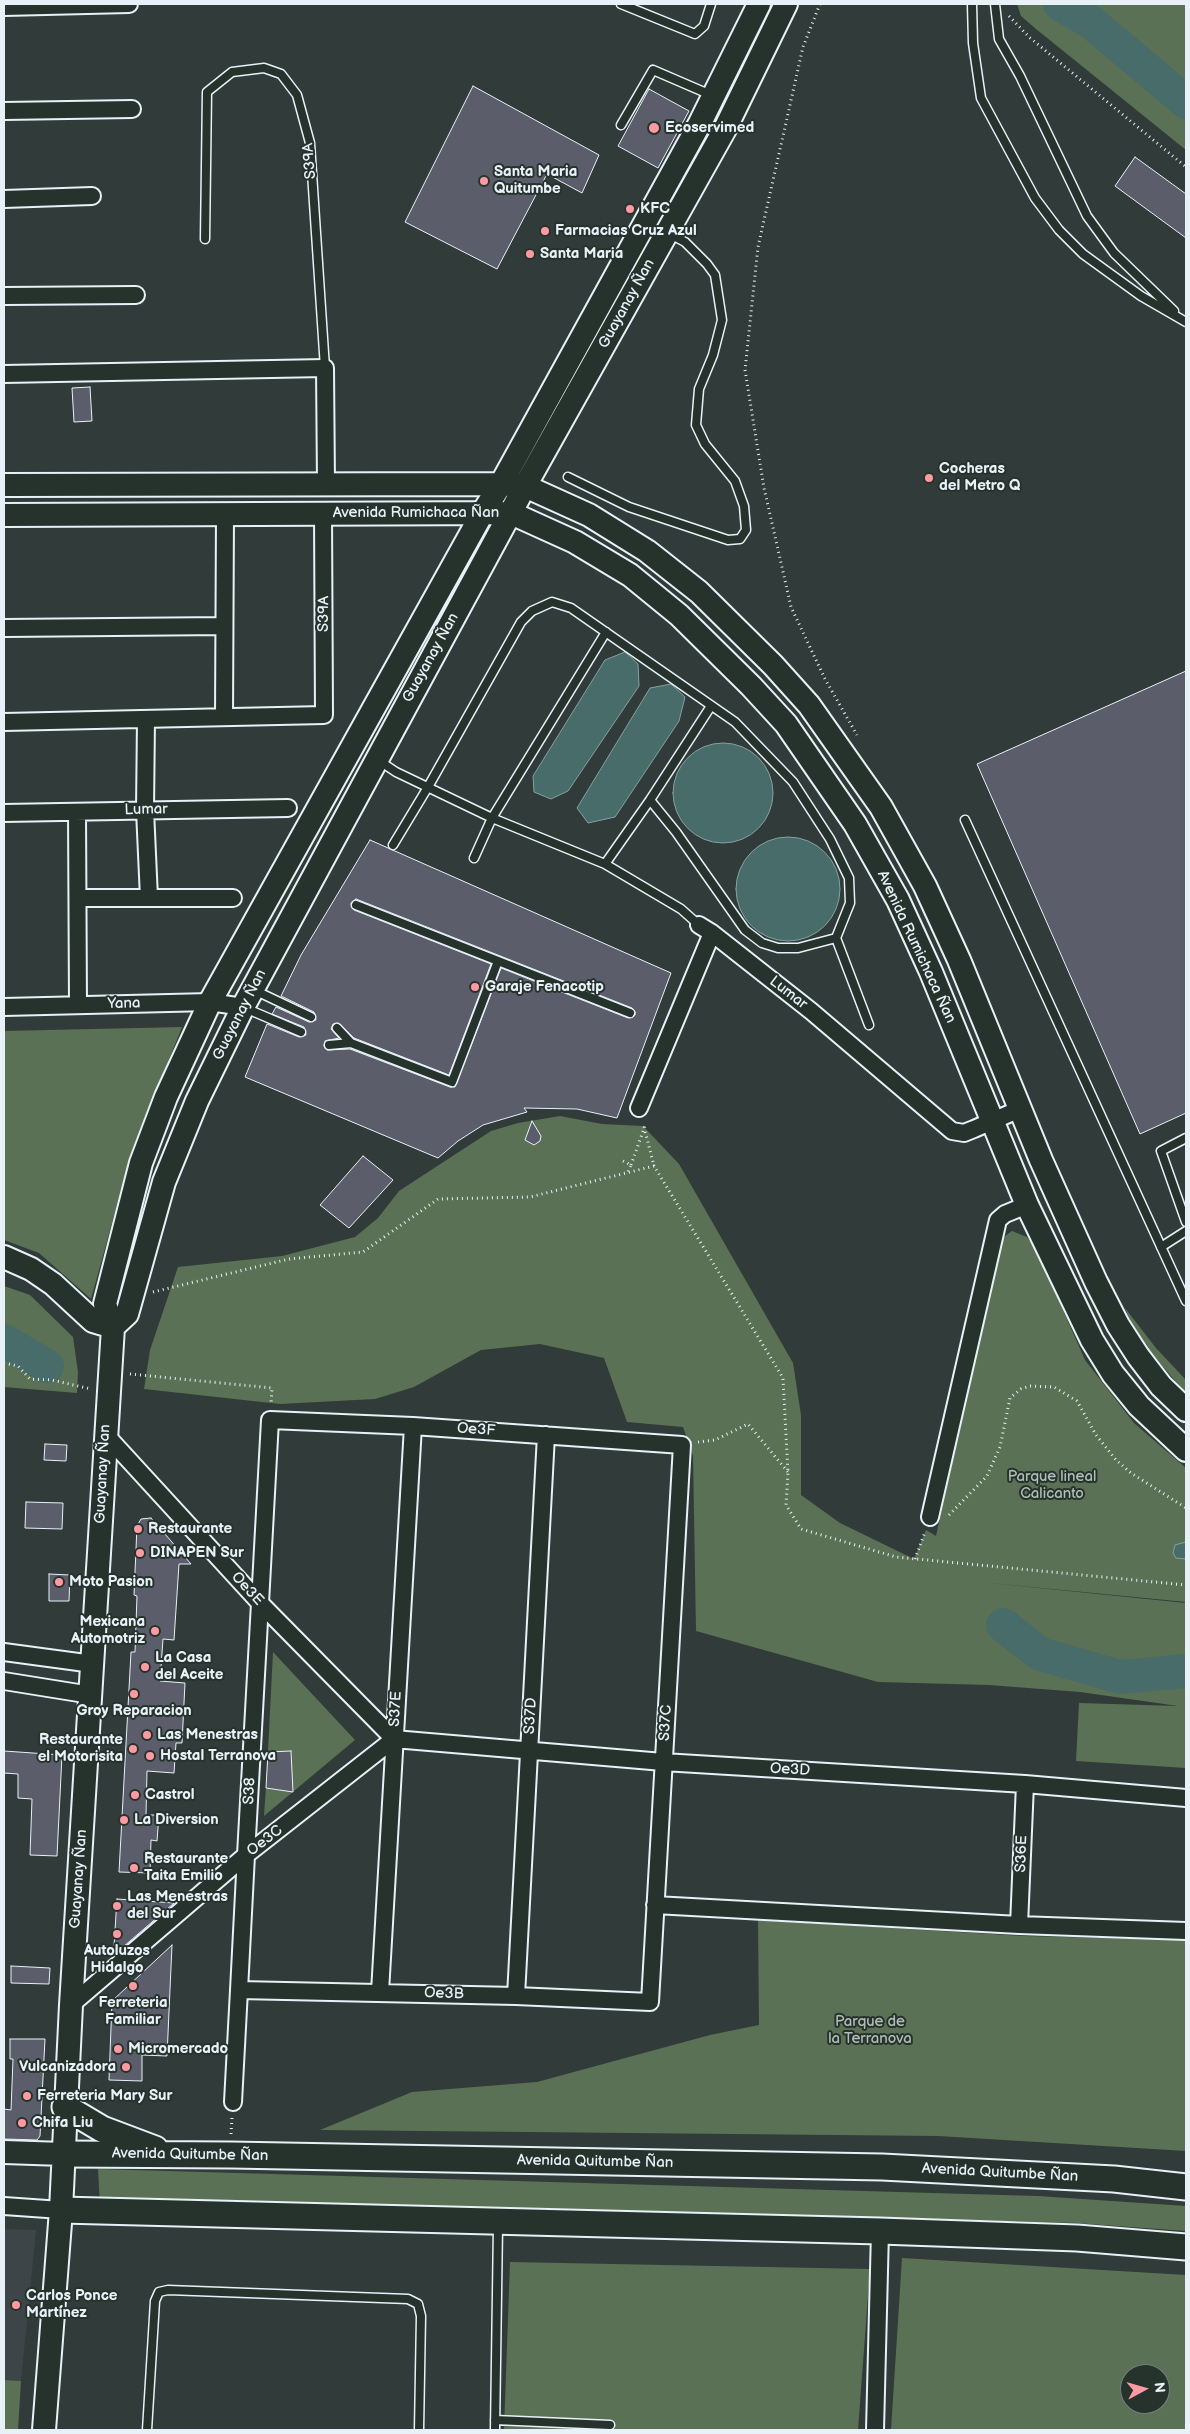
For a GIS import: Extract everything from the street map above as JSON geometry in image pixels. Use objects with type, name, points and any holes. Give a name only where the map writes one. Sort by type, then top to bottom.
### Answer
[{"type":"main road","name":"Guayanay Ñan","points":[[44,2430],[61,2210],[65,2107],[109,1383],[112,1327],[105,1304],[141,1163],[166,1097],[210,1002],[483,512],[501,484],[713,96],[759,4]]},
{"type":"main road","name":"Guayanay Ñan","points":[[112,1327],[127,1314],[164,1182],[197,1101],[248,998],[348,809],[525,486],[725,129],[786,4]]},
{"type":"main road","name":"Avenida Rumichaca Ñan","points":[[4,485],[501,484],[525,486],[589,515],[647,551],[699,592],[742,633],[809,705],[881,807],[925,886],[959,960],[1020,1109],[1096,1282],[1118,1325],[1161,1386],[1186,1410]]},
{"type":"main road","name":"Avenida Rumichaca Ñan","points":[[4,515],[511,513],[575,542],[630,576],[679,615],[786,724],[856,824],[898,900],[931,972],[1027,1205],[1068,1296],[1113,1374],[1139,1406],[1186,1450]]},
{"type":"main road","points":[[324,796],[348,809]]},
{"type":"main road","points":[[4,1257],[31,1269],[54,1284],[94,1321],[112,1327]]},
{"type":"main road","points":[[65,2107],[102,2129],[172,2154]]},
{"type":"main road","name":"Avenida Quitumbe Ñan","points":[[4,2152],[882,2167],[1114,2179],[1186,2186]]},
{"type":"main road","points":[[61,2210],[880,2231],[1078,2238],[1186,2247]]},
{"type":"street","points":[[4,7],[129,4]]},
{"type":"street","points":[[4,111],[132,109]]},
{"type":"street","points":[[4,199],[92,196]]},
{"type":"street","points":[[4,296],[136,295]]},
{"type":"street","points":[[4,374],[325,368]]},
{"type":"street","name":"S39A","points":[[325,368],[326,484]]},
{"type":"street","name":"S39A","points":[[224,718],[324,715],[323,513]]},
{"type":"street","points":[[4,722],[224,718],[225,514]]},
{"type":"street","points":[[4,628],[224,626]]},
{"type":"street","points":[[146,719],[146,810],[149,898]]},
{"type":"street","name":"Lumar","points":[[4,813],[288,808]]},
{"type":"street","points":[[78,812],[78,1006]]},
{"type":"street","points":[[78,898],[233,898]]},
{"type":"street","points":[[639,1108],[705,929]]},
{"type":"street","name":"Lumar","points":[[705,929],[811,1011],[952,1131],[964,1133],[1020,1109]]},
{"type":"street","name":"Yana","points":[[4,1007],[210,1002],[248,998]]},
{"type":"street","points":[[930,1517],[998,1220],[1005,1214],[1027,1205]]},
{"type":"street","name":"Oe3F","points":[[270,1420],[413,1426],[682,1445]]},
{"type":"street","name":"S38","points":[[233,2102],[270,1420]]},
{"type":"street","name":"S37E","points":[[380,1992],[413,1426]]},
{"type":"street","name":"Oe3E","points":[[105,1434],[260,1604],[394,1739]]},
{"type":"street","name":"S37D","points":[[516,1996],[546,1435]]},
{"type":"street","name":"S37C","points":[[650,2002],[682,1445]]},
{"type":"street","points":[[4,1652],[93,1664]]},
{"type":"street","points":[[4,1681],[91,1695]]},
{"type":"street","name":"Oe3D","points":[[394,1739],[663,1762],[1024,1784],[1186,1798]]},
{"type":"street","name":"Oe3C","points":[[71,2005],[246,1855],[394,1739]]},
{"type":"street","name":"S36E","points":[[1019,1925],[1024,1784]]},
{"type":"street","points":[[655,1905],[1019,1925],[1186,1931]]},
{"type":"street","name":"Oe3B","points":[[239,1990],[380,1992],[650,2002]]},
{"type":"street","points":[[4,2196],[10,2207],[61,2210]]},
{"type":"street","points":[[875,2430],[880,2231]]},
{"type":"lane","points":[[621,4],[695,34],[704,26],[711,4]]},
{"type":"lane","points":[[972,4],[973,43],[981,98],[1035,198],[1059,230],[1082,254],[1140,296],[1186,322]]},
{"type":"lane","points":[[995,4],[999,39],[1020,76],[1087,216],[1114,253],[1186,322]]},
{"type":"lane","name":"S39A","points":[[205,239],[206,92],[232,72],[264,68],[281,74],[297,95],[310,143],[325,368]]},
{"type":"lane","points":[[621,125],[653,70],[713,96]]},
{"type":"lane","points":[[568,477],[629,507],[728,540],[740,539],[746,530],[744,506],[735,481],[705,444],[696,426],[699,389],[714,355],[722,320],[715,276],[707,264],[685,242],[666,233]]},
{"type":"lane","points":[[392,845],[428,787],[521,622],[532,611],[552,602],[571,608],[735,722],[794,782],[830,839],[850,878],[850,903],[836,938],[869,1025]]},
{"type":"lane","points":[[474,858],[492,818],[606,632]]},
{"type":"lane","points":[[605,864],[712,706]]},
{"type":"lane","points":[[376,760],[492,818],[605,864],[681,910],[705,929]]},
{"type":"lane","points":[[650,800],[676,832],[745,930],[762,942],[778,948],[805,946],[836,938]]},
{"type":"lane","points":[[965,820],[1186,1301]]},
{"type":"lane","points":[[356,905],[630,1013]]},
{"type":"lane","points":[[337,1028],[351,1043],[452,1082],[498,961]]},
{"type":"lane","points":[[248,998],[311,1017]]},
{"type":"lane","points":[[248,998],[301,1032]]},
{"type":"lane","points":[[330,1045],[351,1043]]},
{"type":"lane","points":[[1186,1138],[1161,1151],[1186,1222]]},
{"type":"lane","points":[[1161,1247],[1186,1231]]},
{"type":"lane","points":[[495,2430],[498,2221]]},
{"type":"lane","points":[[147,2430],[155,2301],[158,2292],[168,2290],[408,2299],[418,2304],[421,2316],[419,2430]]},
{"type":"lane","points":[[495,2420],[610,2425]]},
{"type":"path","points":[[820,4],[803,47],[758,247],[746,370],[764,488],[791,607],[825,679],[858,737]]},
{"type":"path","points":[[1006,13],[1029,37],[1186,166]]},
{"type":"path","points":[[628,1172],[649,1112],[639,1108]]},
{"type":"path","points":[[644,1128],[654,1166],[783,1378],[788,1473],[786,1505],[801,1529],[896,1557],[1186,1585]]},
{"type":"path","points":[[623,1161],[631,1165]]},
{"type":"path","points":[[133,1297],[289,1259],[363,1252],[438,1199],[530,1197],[611,1175],[654,1166]]},
{"type":"path","points":[[4,1363],[18,1366],[30,1379],[272,1388],[270,1420]]},
{"type":"path","points":[[915,1559],[930,1517],[938,1523],[958,1508],[987,1476],[1000,1447],[1010,1398],[1021,1389],[1030,1386],[1054,1387],[1077,1401],[1096,1435],[1116,1460],[1132,1473],[1186,1508]]},
{"type":"path","points":[[682,1445],[715,1440],[748,1424],[788,1473]]},
{"type":"path","points":[[231,2155],[233,2102]]},
{"type":"shaded area","name":"Carlos Ponce Martínez","points":[[4,2229],[36,2230],[21,2381],[4,2380]]},
{"type":"green space","points":[[1017,4],[1186,4],[1186,150],[1036,29],[1021,16]]},
{"type":"green space","points":[[182,1027],[131,1154],[91,1299],[39,1253],[4,1240],[4,1031]]},
{"type":"green space","name":"Parque lineal Calicanto","points":[[560,1116],[602,1124],[643,1126],[679,1164],[793,1363],[801,1415],[801,1495],[840,1523],[914,1559],[926,1530],[936,1536],[1001,1239],[1012,1231],[1027,1237],[1039,1255],[1085,1360],[1134,1423],[1186,1468],[1186,1602],[980,1582],[1186,1603],[1186,1768],[1076,1761],[1079,1703],[1178,1706],[1080,1692],[989,1685],[878,1682],[696,1631],[693,1456],[683,1427],[627,1422],[604,1358],[540,1344],[481,1350],[414,1387],[375,1399],[280,1404],[144,1389],[150,1350],[178,1267],[282,1256],[355,1237],[378,1218],[399,1191],[491,1131],[518,1123]]},
{"type":"green space","points":[[4,1286],[30,1295],[73,1337],[78,1372],[77,1393],[4,1387]]},
{"type":"green space","points":[[1125,1308],[1156,1348],[1186,1380],[1186,1394],[1135,1333]]},
{"type":"green space","points":[[273,1652],[355,1740],[264,1816],[267,1771]]},
{"type":"green space","name":"Parque de la Terranova","points":[[758,1920],[1023,1936],[1186,1940],[1186,2151],[938,2136],[320,2130],[412,2092],[537,2082],[710,2035],[759,2025]]},
{"type":"green space","points":[[98,2169],[1038,2196],[1186,2206],[1186,2231],[1075,2223],[890,2218],[412,2213],[100,2206]]},
{"type":"green space","points":[[902,2258],[1186,2275],[1186,2430],[891,2430]]},
{"type":"green space","points":[[510,2262],[870,2269],[858,2430],[504,2430]]},
{"type":"green space","points":[[4,2380],[21,2381],[18,2430],[4,2430]]},
{"type":"water","points":[[625,652],[638,664],[639,686],[568,791],[551,799],[534,792],[533,776],[605,660]]},
{"type":"water","points":[[671,684],[685,697],[679,721],[615,817],[588,823],[577,808],[650,688]]},
{"type":"water","points":[[723,743],[742,747],[758,758],[769,774],[773,793],[769,812],[758,828],[742,839],[723,843],[704,839],[688,828],[677,812],[673,793],[677,774],[688,758],[704,747]]},
{"type":"water","points":[[788,837],[808,841],[825,852],[836,869],[840,889],[836,909],[825,926],[808,937],[788,941],[768,937],[751,926],[740,909],[736,889],[740,869],[751,852],[768,841]]},
{"type":"water","points":[[1186,1542],[1186,1559],[1176,1558],[1173,1553],[1175,1545]]},
{"type":"building","name":"Santa Maria Quitumbe","points":[[473,86],[599,155],[582,193],[547,174],[497,269],[405,222]]},
{"type":"building","name":"Ecoservimed","points":[[649,89],[689,111],[658,168],[618,146]]},
{"type":"building","points":[[1135,157],[1186,194],[1186,238],[1115,186]]},
{"type":"building","points":[[90,387],[92,421],[74,422],[72,388]]},
{"type":"building","points":[[1186,671],[1186,1113],[1140,1134],[977,764]]},
{"type":"building","name":"Garaje Fenacotip","points":[[370,840],[671,973],[617,1118],[577,1109],[524,1108],[527,1112],[483,1125],[458,1141],[438,1158],[245,1077],[267,1024],[299,1037],[306,1035],[304,1027],[272,1014],[276,1007],[309,1022],[316,1020],[314,1012],[281,996],[301,955]],"holes":[[[356,899],[632,1008],[635,1015],[628,1018],[501,968],[455,1087],[450,1087],[350,1049],[327,1050],[324,1046],[325,1041],[339,1038],[331,1029],[333,1024],[338,1023],[354,1038],[449,1075],[491,964],[354,910],[351,903]]]},
{"type":"building","points":[[532,1121],[541,1136],[540,1141],[534,1145],[525,1140]]},
{"type":"building","points":[[363,1156],[393,1180],[349,1228],[320,1205]]},
{"type":"building","points":[[45,1444],[67,1445],[66,1461],[44,1460]]},
{"type":"building","points":[[26,1502],[63,1503],[62,1529],[25,1528]]},
{"type":"building","points":[[151,1518],[191,1564],[179,1564],[174,1640],[163,1639],[160,1681],[185,1683],[182,1743],[176,1743],[174,1773],[147,1771],[146,1815],[159,1815],[157,1841],[151,1840],[150,1873],[119,1872],[131,1652],[135,1652],[137,1596],[134,1595],[137,1526],[141,1519]]},
{"type":"building","points":[[49,1574],[70,1575],[69,1601],[49,1601]]},
{"type":"building","points":[[4,1751],[62,1755],[57,1856],[30,1855],[32,1799],[18,1798],[18,1774],[4,1773]]},
{"type":"building","points":[[291,1751],[293,1792],[266,1788],[268,1752]]},
{"type":"building","points":[[117,1899],[174,1903],[123,1947],[114,1946]]},
{"type":"building","points":[[172,1945],[167,2056],[142,2055],[142,2081],[109,2080],[112,2001]]},
{"type":"building","points":[[11,1966],[50,1968],[49,1984],[11,1983]]},
{"type":"building","points":[[10,2039],[45,2039],[40,2136],[37,2140],[4,2139],[4,2109],[11,2110],[13,2059],[10,2059]]},
{"type":"waterway","points":[[1060,4],[1091,22],[1186,102]]},
{"type":"waterway","points":[[4,1341],[47,1366]]},
{"type":"waterway","points":[[1003,1625],[1040,1654],[1120,1677],[1186,1671]]},
{"type":"place","name":"Ecoservimed","points":[[654,128]]},
{"type":"place","name":"Santa Maria Quitumbe","points":[[484,181]]},
{"type":"place","name":"KFC","points":[[630,209]]},
{"type":"place","name":"Farmacias Cruz Azul","points":[[545,231]]},
{"type":"place","name":"Santa Maria","points":[[530,254]]},
{"type":"place","name":"Cocheras del Metro Q","points":[[929,478]]},
{"type":"place","name":"Garaje Fenacotip","points":[[475,987]]},
{"type":"place","name":"Restaurante","points":[[138,1529]]},
{"type":"place","name":"DINAPEN Sur","points":[[140,1553]]},
{"type":"place","name":"Moto Pasion","points":[[59,1582]]},
{"type":"place","name":"Mexicana Automotriz","points":[[155,1631]]},
{"type":"place","name":"La Casa del Aceite","points":[[145,1667]]},
{"type":"place","name":"Groy Reparacion","points":[[134,1694]]},
{"type":"place","name":"Las Menestras","points":[[147,1735]]},
{"type":"place","name":"Restaurante el Motorisita","points":[[133,1749]]},
{"type":"place","name":"Hostal Terranova","points":[[150,1756]]},
{"type":"place","name":"Castrol","points":[[135,1795]]},
{"type":"place","name":"La Diversion","points":[[124,1820]]},
{"type":"place","name":"Restaurante Taita Emilio","points":[[134,1868]]},
{"type":"place","name":"Las Menestras del Sur","points":[[117,1906]]},
{"type":"place","name":"Autoluzos Hidalgo","points":[[117,1934]]},
{"type":"place","name":"Ferreteria Familiar","points":[[133,1986]]},
{"type":"place","name":"Micromercado","points":[[118,2049]]},
{"type":"place","name":"Vulcanizadora","points":[[126,2067]]},
{"type":"place","name":"Ferreteria Mary Sur","points":[[27,2096]]},
{"type":"place","name":"Chifa Liu","points":[[22,2123]]},
{"type":"place","name":"Carlos Ponce Martínez","points":[[16,2305]]}]
